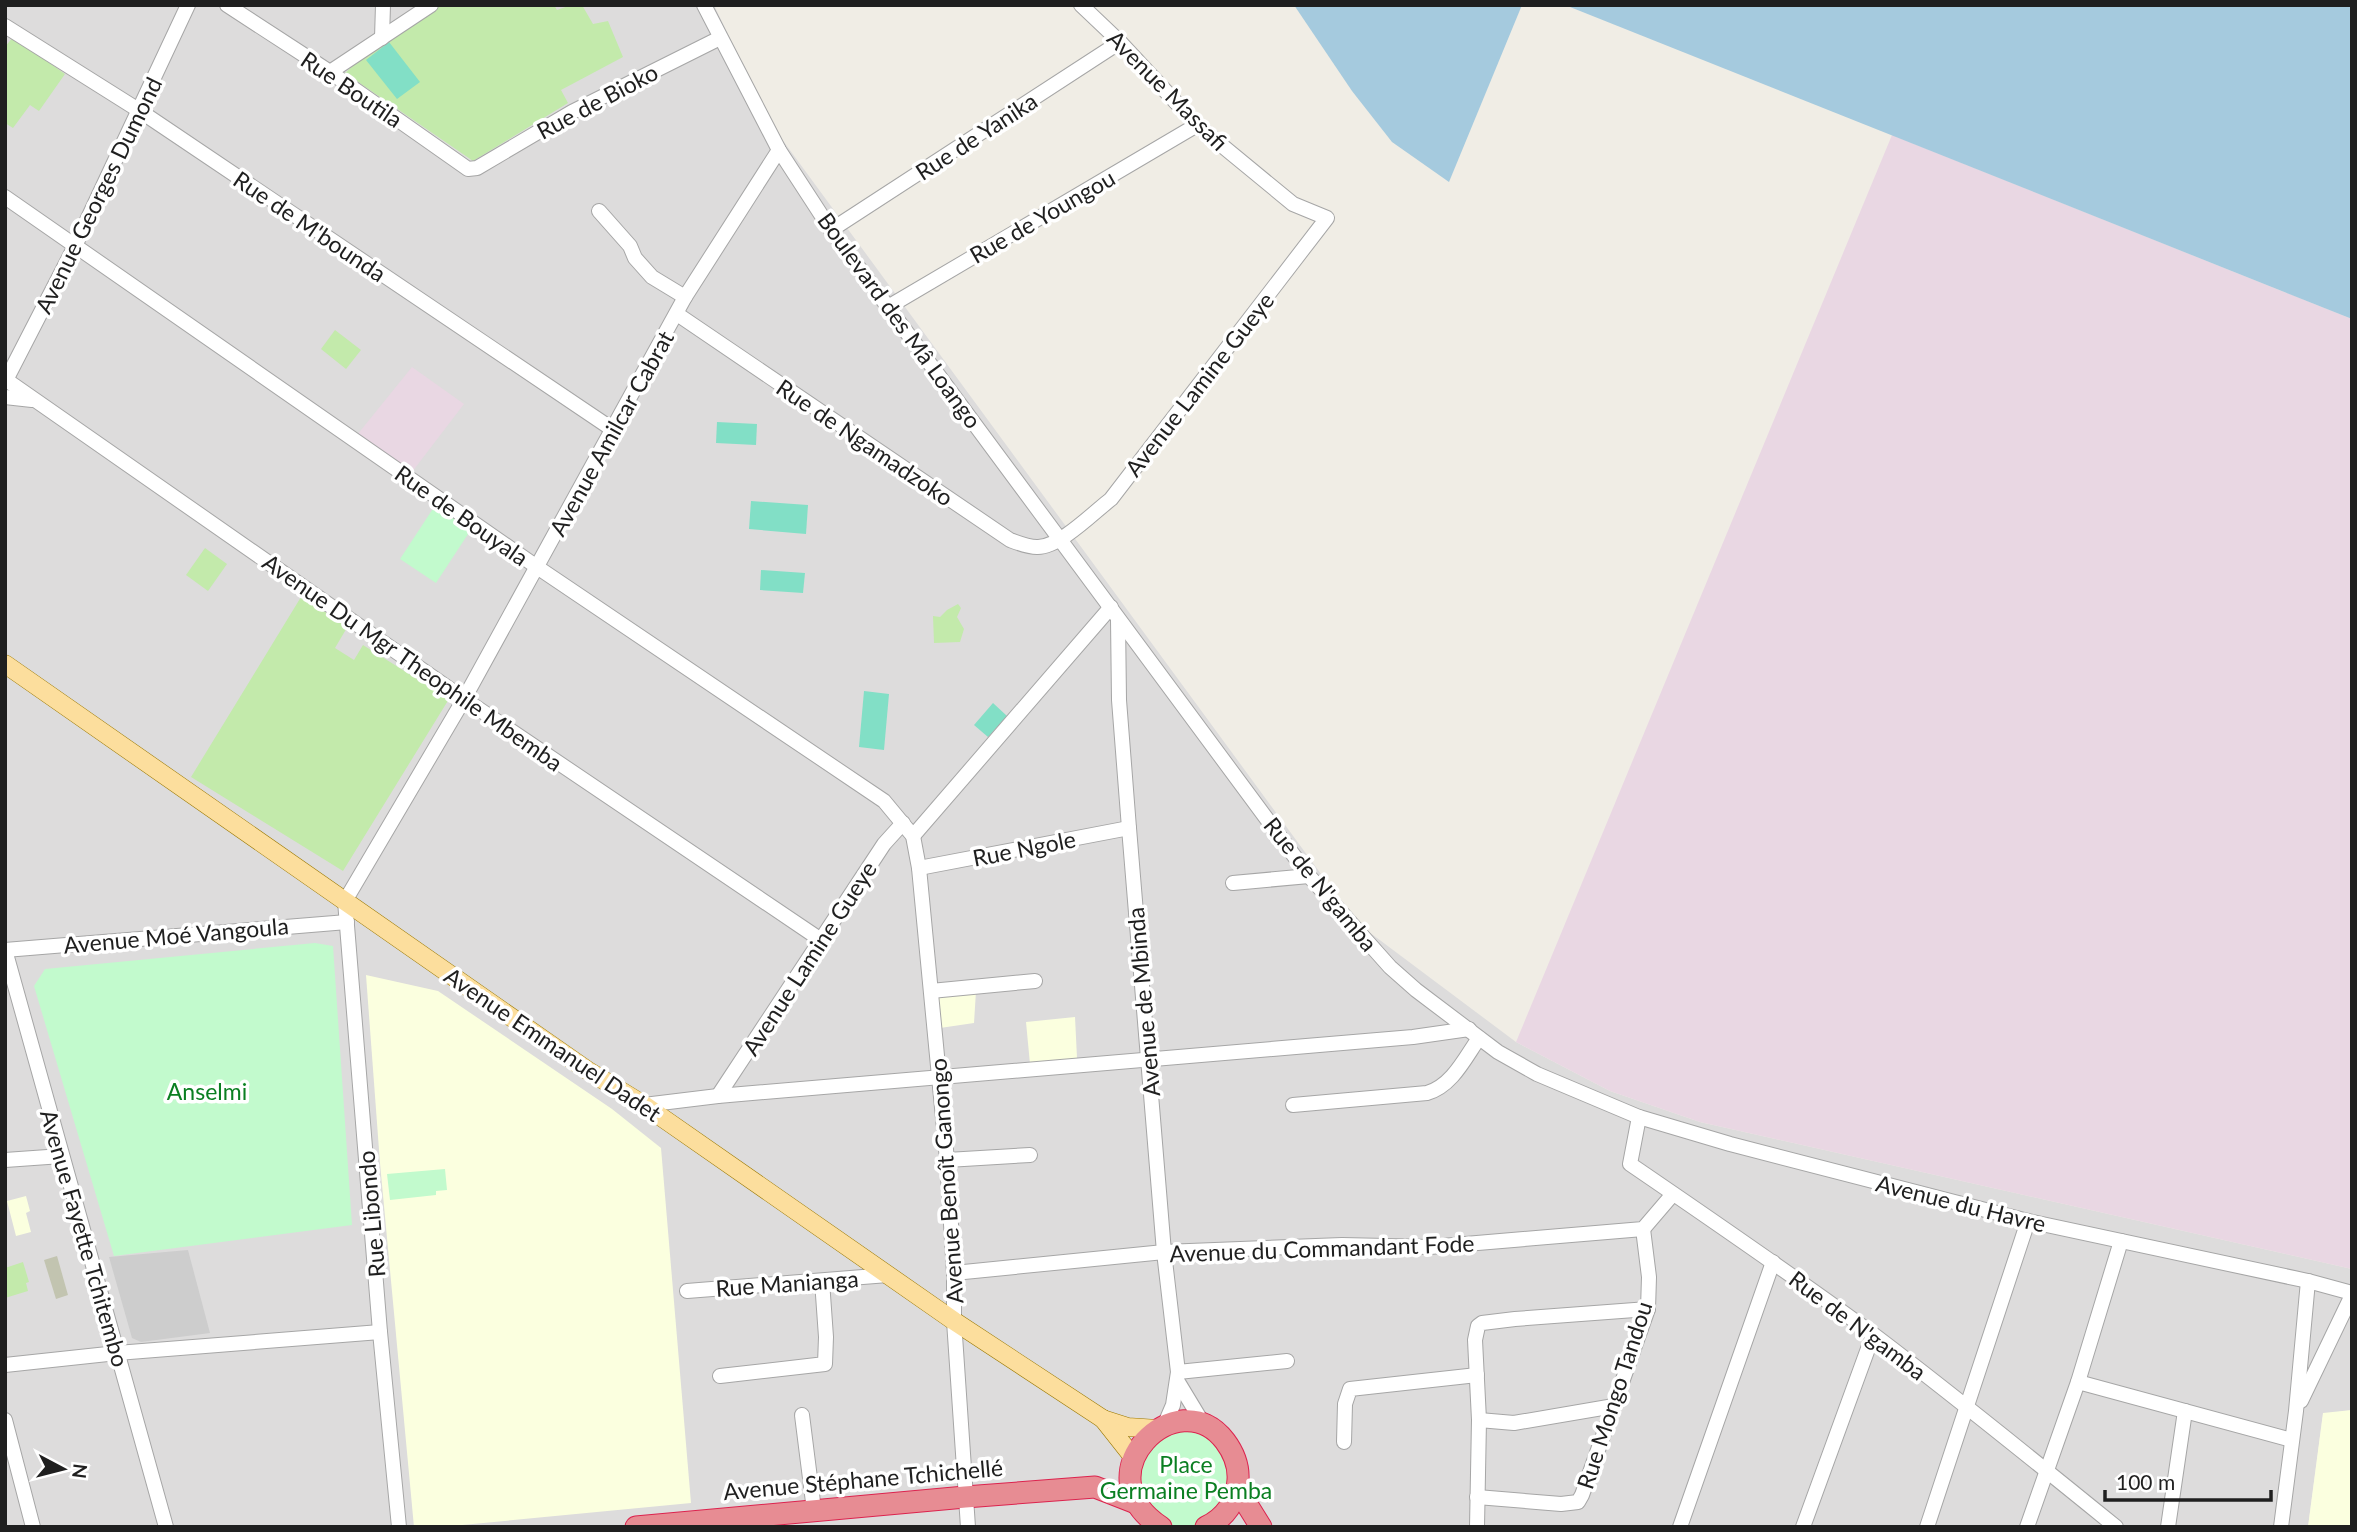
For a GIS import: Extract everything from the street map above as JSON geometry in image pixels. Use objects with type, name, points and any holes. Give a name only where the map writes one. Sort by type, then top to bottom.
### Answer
[{"type":"highway","points":[[1161,1527],[1147,1518],[1136,1503],[1130,1485],[1132,1462],[1139,1446],[1161,1427],[1177,1422],[1204,1425],[1221,1436],[1233,1451],[1239,1470],[1238,1490],[1230,1508],[1217,1522],[1206,1527]]},
{"type":"highway","name":"Avenue Stéphane Tchichellé","points":[[1095,1487],[1132,1462]]},
{"type":"highway","name":"Avenue Stéphane Tchichellé","points":[[636,1527],[965,1496],[1095,1487],[1136,1503]]},
{"type":"highway","points":[[1238,1490],[1261,1527]]},
{"type":"main road","name":"Avenue Emmanuel Dadet","points":[[5,664],[587,1070],[644,1105],[954,1321],[1103,1419],[1128,1427],[1161,1427]]},
{"type":"main road","name":"Avenue Emmanuel Dadet","points":[[1103,1419],[1132,1462]]},
{"type":"street","name":"Avenue Georges Dumond","points":[[6,381],[75,246],[188,5]]},
{"type":"street","name":"Rue Boutila","points":[[227,5],[330,72],[468,169],[477,168]]},
{"type":"street","points":[[382,38],[383,5]]},
{"type":"street","points":[[330,72],[430,5]]},
{"type":"street","name":"Boulevard des Mâ Loango","points":[[704,5],[779,150],[831,230],[1115,613]]},
{"type":"street","name":"Avenue Massafi","points":[[1081,5],[1120,42],[1197,125],[1293,204],[1327,218]]},
{"type":"street","name":"Rue de M'bounda","points":[[5,26],[140,111],[612,429]]},
{"type":"street","name":"Rue de Bioko","points":[[477,168],[572,112],[720,38]]},
{"type":"street","name":"Rue de Yanika","points":[[831,230],[1120,42]]},
{"type":"street","name":"Rue de Youngou","points":[[888,307],[1197,125]]},
{"type":"street","name":"Avenue Amilcar Cabrat","points":[[345,901],[464,699],[685,297],[779,150]]},
{"type":"street","name":"Rue de Bouyala","points":[[5,197],[537,567],[855,780],[884,801],[913,836]]},
{"type":"street","points":[[599,212],[630,246],[635,258],[652,277],[685,297]]},
{"type":"street","name":"Avenue Lamine Gueye","points":[[1060,538],[1111,499],[1327,218]]},
{"type":"street","name":"Rue de Ngamadzoko","points":[[677,314],[1010,540],[1038,547],[1060,538]]},
{"type":"street","name":"Avenue Du Mgr Theophile Mbemba","points":[[6,381],[464,699],[821,940]]},
{"type":"street","points":[[5,397],[35,401]]},
{"type":"street","points":[[913,836],[1115,613]]},
{"type":"street","name":"Avenue de Mbinda","points":[[1115,613],[1119,700],[1164,1252],[1178,1377],[1204,1425]]},
{"type":"street","name":"Rue de N'gamba","points":[[1115,613],[1309,876],[1390,967],[1498,1052],[1537,1074],[1577,1090]]},
{"type":"street","name":"Avenue Lamine Gueye","points":[[718,1096],[884,844],[903,822]]},
{"type":"street","name":"Rue Ngole","points":[[919,868],[1129,828]]},
{"type":"street","name":"Avenue Benoît Ganongo","points":[[913,836],[919,868],[947,1160],[954,1321],[968,1527]]},
{"type":"street","points":[[1233,883],[1309,876]]},
{"type":"street","name":"Rue Libondo","points":[[345,901],[380,1332],[399,1527]]},
{"type":"street","name":"Avenue Moé Vangoula","points":[[5,950],[346,922]]},
{"type":"street","name":"Avenue Fayette Tchitembo","points":[[5,950],[166,1527]]},
{"type":"street","points":[[931,991],[1035,981]]},
{"type":"street","points":[[644,1105],[718,1096],[1148,1059],[1474,1034],[1457,1070],[1438,1090],[1293,1105]]},
{"type":"street","name":"Avenue du Havre","points":[[1577,1090],[1639,1117],[1730,1144],[2028,1221],[2308,1281],[2352,1294]]},
{"type":"street","name":"Rue de N'gamba","points":[[1639,1117],[1630,1164],[1773,1262],[1873,1335],[1967,1406],[2116,1527]]},
{"type":"street","points":[[947,1160],[1030,1155]]},
{"type":"street","points":[[5,1160],[62,1156]]},
{"type":"street","points":[[1643,1229],[1673,1194]]},
{"type":"street","points":[[1927,1527],[2028,1221]]},
{"type":"street","name":"Avenue du Commandant Fode","points":[[954,1273],[1164,1252],[1342,1245],[1430,1247],[1643,1229]]},
{"type":"street","name":"Rue Mongo Tandou","points":[[1477,1497],[1561,1504],[1578,1502],[1582,1496],[1648,1308],[1649,1277],[1643,1229]]},
{"type":"street","points":[[2027,1527],[2078,1382],[2121,1241]]},
{"type":"street","points":[[1681,1527],[1773,1262]]},
{"type":"street","name":"Rue Manianga","points":[[687,1291],[888,1275]]},
{"type":"street","points":[[720,1376],[825,1364],[822,1281]]},
{"type":"street","points":[[2281,1527],[2296,1411],[2308,1281]]},
{"type":"street","points":[[2296,1411],[2352,1294]]},
{"type":"street","points":[[1477,1527],[1479,1420],[1476,1332],[1482,1323],[1648,1308]]},
{"type":"street","points":[[5,1365],[117,1353],[380,1332]]},
{"type":"street","points":[[1803,1527],[1873,1335]]},
{"type":"street","points":[[1178,1377],[1287,1361]]},
{"type":"street","points":[[1344,1442],[1345,1404],[1350,1389],[1478,1375]]},
{"type":"street","name":"Avenue de Mbinda","points":[[1161,1427],[1178,1377]]},
{"type":"street","points":[[2078,1382],[2292,1440]]},
{"type":"street","points":[[1479,1420],[1514,1423],[1614,1406]]},
{"type":"street","points":[[2168,1527],[2185,1411]]},
{"type":"street","points":[[802,1415],[814,1510]]},
{"type":"street","points":[[5,1420],[33,1527]]},
{"type":"shaded area","points":[[5,5],[714,5],[770,123],[1357,923],[1516,1042],[1610,1091],[1700,1122],[2352,1269],[2352,1410],[2323,1414],[2308,1527],[5,1527]]},
{"type":"shaded area","points":[[1892,135],[2352,319],[2352,1269],[1700,1122],[1610,1091],[1516,1042]]},
{"type":"shaded area","points":[[412,367],[464,404],[412,472],[357,435]]},
{"type":"shaded area","points":[[366,975],[438,991],[612,1109],[661,1148],[691,1503],[441,1527],[414,1527],[380,1163]]},
{"type":"shaded area","points":[[976,991],[974,1023],[940,1028],[935,992]]},
{"type":"shaded area","points":[[1075,1017],[1077,1058],[1030,1064],[1026,1022]]},
{"type":"shaded area","points":[[26,1196],[30,1211],[26,1213],[31,1232],[16,1236],[7,1201]]},
{"type":"shaded area","points":[[188,1250],[210,1333],[141,1342],[132,1338],[109,1257]]},
{"type":"shaded area","points":[[57,1256],[68,1295],[56,1299],[44,1260]]},
{"type":"shaded area","points":[[2352,1410],[2352,1527],[2308,1527],[2323,1413]]},
{"type":"green space","points":[[435,5],[554,5],[557,10],[571,5],[582,5],[593,24],[608,21],[623,57],[561,90],[568,103],[473,161],[345,73],[387,34]]},
{"type":"green space","points":[[13,37],[65,74],[39,111],[30,105],[13,128],[5,123],[5,47]]},
{"type":"green space","points":[[389,42],[420,82],[397,99],[366,60]]},
{"type":"green space","points":[[335,330],[361,350],[346,369],[321,349]]},
{"type":"green space","points":[[717,422],[757,424],[756,445],[716,443]]},
{"type":"green space","points":[[751,501],[808,505],[806,534],[749,529]]},
{"type":"green space","points":[[436,504],[472,528],[436,583],[400,559]]},
{"type":"green space","points":[[205,548],[227,564],[208,591],[186,575]]},
{"type":"green space","points":[[761,570],[805,573],[803,593],[760,590]]},
{"type":"green space","points":[[301,597],[348,626],[335,648],[354,660],[363,645],[449,699],[343,871],[191,777]]},
{"type":"green space","points":[[958,604],[961,608],[957,617],[964,629],[960,642],[934,643],[933,616],[940,617]]},
{"type":"green space","points":[[864,691],[889,694],[884,750],[859,747]]},
{"type":"green space","points":[[993,703],[1007,716],[988,737],[974,725]]},
{"type":"green space","name":"Anselmi","points":[[315,943],[333,946],[352,1225],[114,1256],[34,986],[45,969]]},
{"type":"green space","points":[[445,1169],[447,1190],[436,1191],[436,1195],[390,1200],[387,1174]]},
{"type":"green space","points":[[23,1262],[29,1282],[26,1283],[28,1291],[5,1298],[5,1268]]},
{"type":"green space","name":"Place Germaine Pemba","points":[[1188,1428],[1219,1440],[1235,1485],[1207,1522],[1191,1527],[1175,1526],[1160,1520],[1140,1495],[1139,1463],[1157,1437]]},
{"type":"water","points":[[1294,5],[1522,5],[1449,182],[1392,142],[1352,91]]},
{"type":"water","points":[[1565,5],[2352,5],[2352,319]]}]
